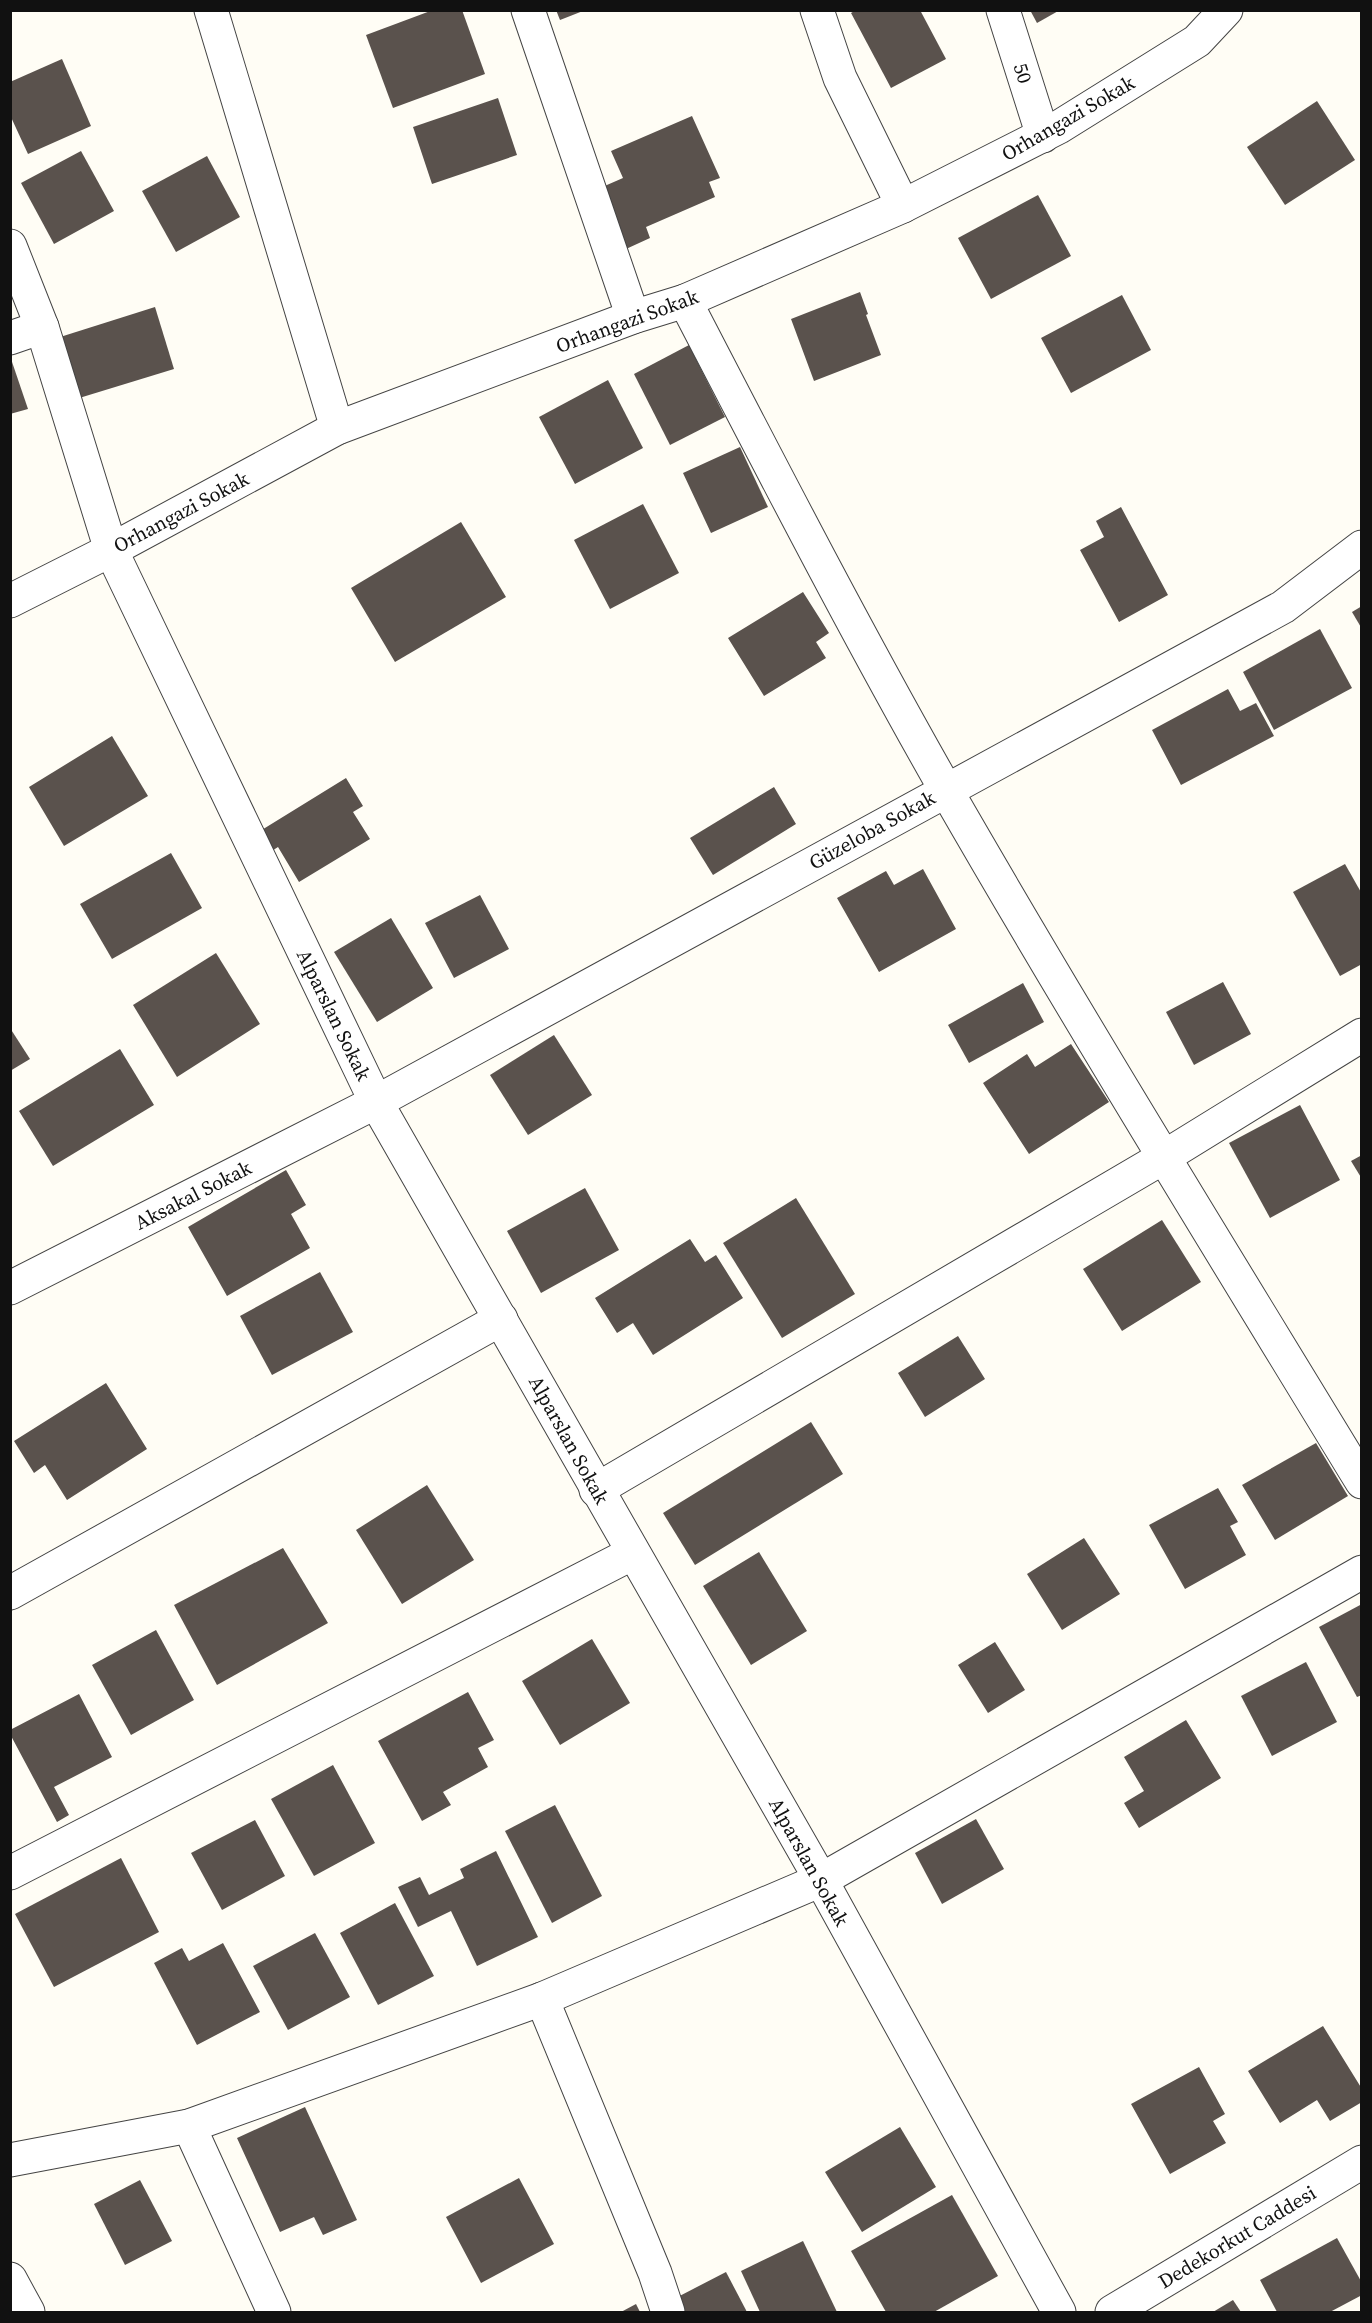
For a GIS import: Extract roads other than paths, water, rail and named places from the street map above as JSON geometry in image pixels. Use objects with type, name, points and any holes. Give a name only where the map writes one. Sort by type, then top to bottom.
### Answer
[{"type":"street","points":[[211,10],[337,428]]},
{"type":"street","points":[[528,10],[633,317]]},
{"type":"street","points":[[817,10],[840,78],[903,206]]},
{"type":"street","name":"50","points":[[1003,10],[1043,136]]},
{"type":"street","name":"Orhangazi Sokak","points":[[10,601],[111,550],[337,428],[633,317],[685,302],[903,206],[1043,136],[1197,41],[1226,10]]},
{"type":"street","name":"Alparslan Sokak","points":[[10,246],[42,327],[111,550],[376,1102],[821,1880],[1059,2313]]},
{"type":"street","points":[[685,302],[822,564],[946,789],[1164,1158],[1362,1482]]},
{"type":"street","points":[[10,338],[42,327]]},
{"type":"street","name":"Güzeloba Sokak","points":[[376,1102],[1283,607],[1362,547]]},
{"type":"street","points":[[596,1490],[1164,1158],[1362,1035]]},
{"type":"street","name":"Aksakal Sokak","points":[[12,1283],[376,1102]]},
{"type":"street","points":[[10,1593],[501,1318]]},
{"type":"street","points":[[10,1873],[633,1553]]},
{"type":"street","points":[[10,2160],[189,2126],[542,1999],[821,1880],[1362,1572]]},
{"type":"street","points":[[542,1999],[655,2273],[668,2313]]},
{"type":"street","points":[[189,2126],[274,2313]]},
{"type":"street","name":"Dedekorkut Caddesi","points":[[1112,2313],[1362,2162]]},
{"type":"street","points":[[10,2279],[28,2313]]}]
